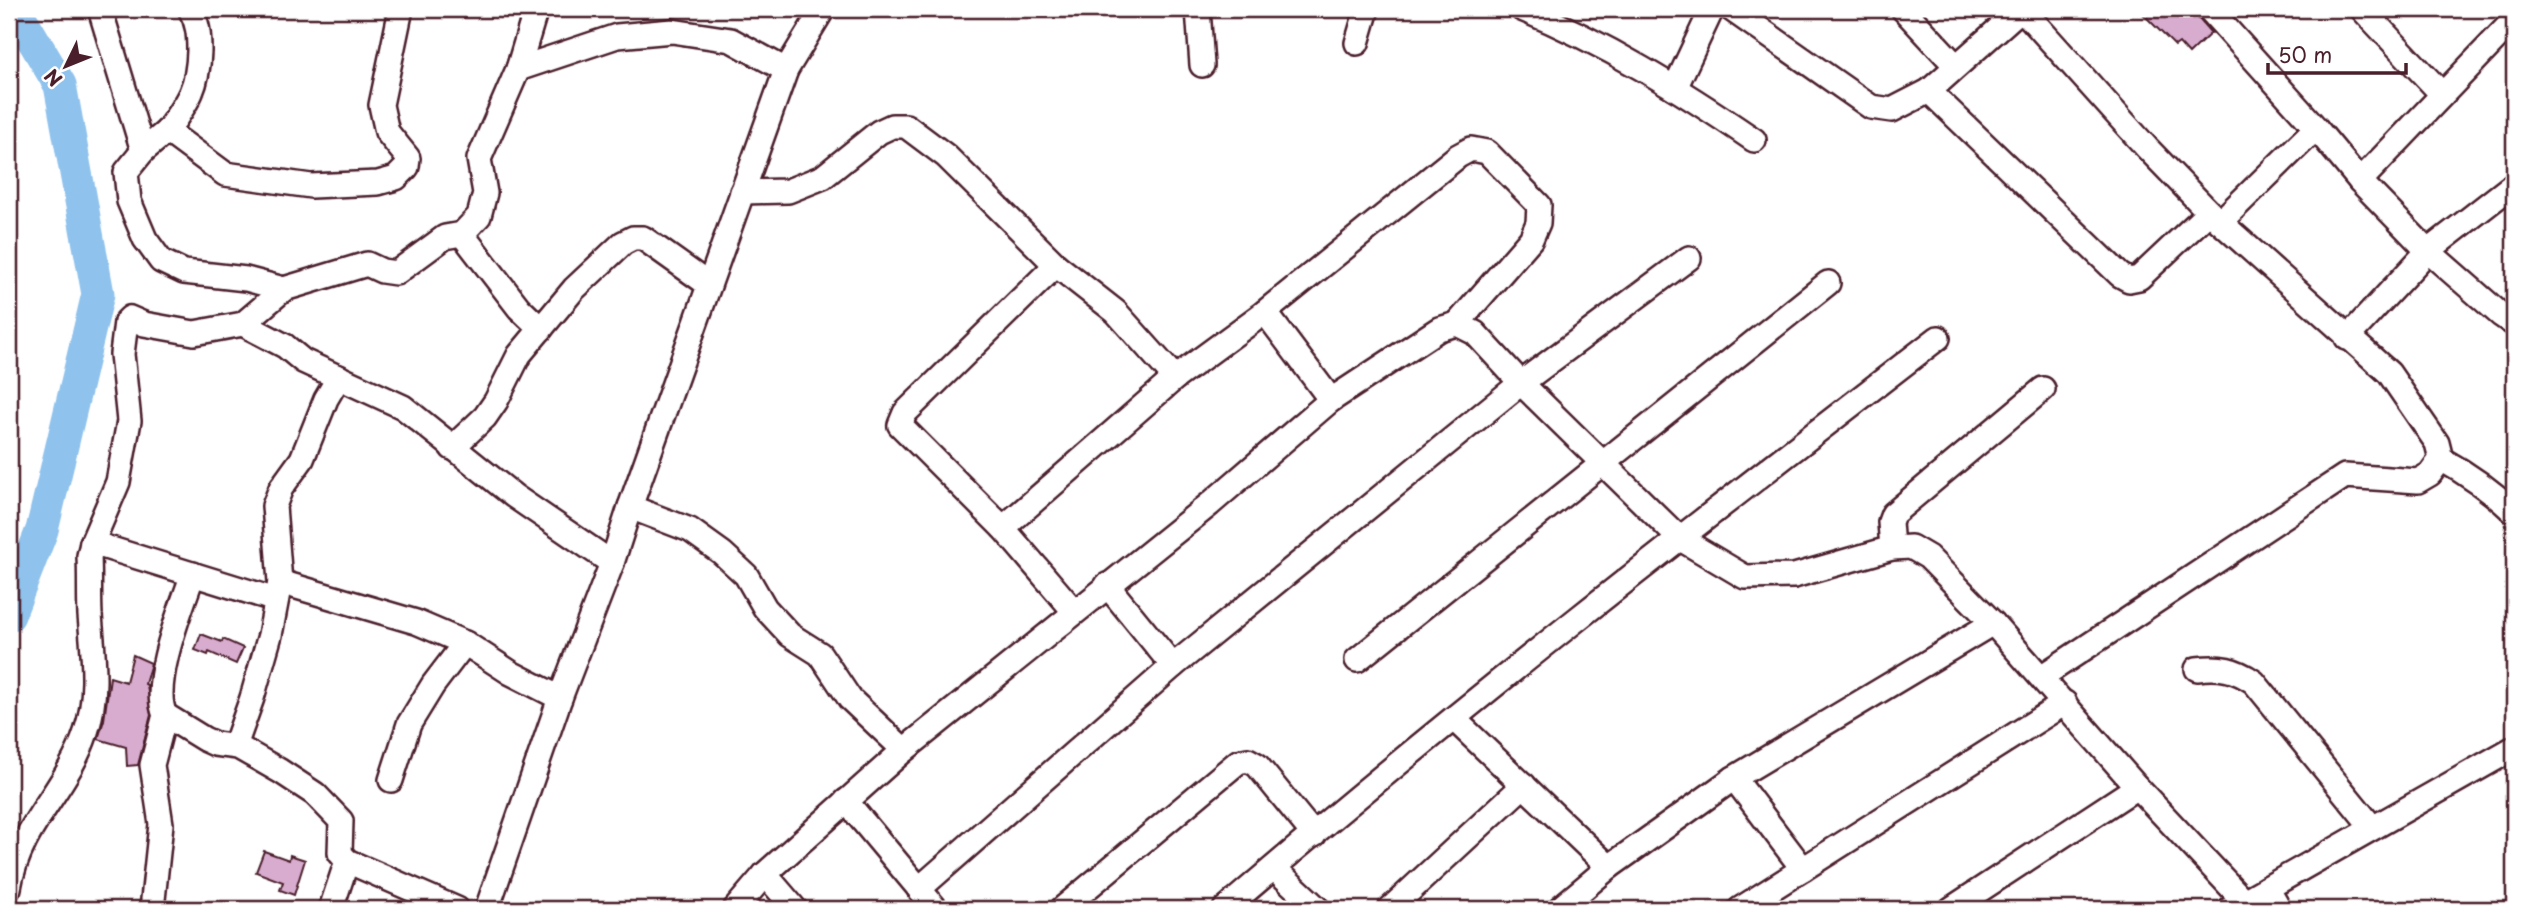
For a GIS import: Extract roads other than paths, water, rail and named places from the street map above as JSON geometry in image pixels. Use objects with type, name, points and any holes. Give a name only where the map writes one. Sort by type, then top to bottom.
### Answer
[{"type":"street","points":[[100,9],[143,150]]},
{"type":"street","points":[[190,9],[199,32],[198,75],[188,101],[167,131],[143,150],[126,172],[129,201],[145,239],[161,261],[184,272],[246,279],[284,289]]},
{"type":"street","points":[[167,131],[225,174],[311,186],[378,183],[396,178],[407,167],[408,158],[387,132],[381,105],[401,9]]},
{"type":"street","points":[[9,888],[13,864],[24,841],[60,785],[86,733],[92,706],[94,669],[89,556],[118,482],[129,421],[122,354],[126,322],[130,318],[144,324],[194,333],[243,324],[284,289],[367,264],[382,271],[396,273],[445,237],[462,234],[479,216],[485,194],[479,159],[518,69],[536,9]]},
{"type":"street","points":[[487,909],[786,70],[823,9]]},
{"type":"street","points":[[1198,9],[1202,65]]},
{"type":"street","points":[[1357,43],[1367,9]]},
{"type":"street","points":[[1522,9],[1598,43],[1675,88],[1754,140]]},
{"type":"street","points":[[1675,88],[1712,9]]},
{"type":"street","points":[[1731,9],[1871,107],[1892,110],[1929,90],[2022,9],[2147,148],[2214,217],[2389,373],[2437,443],[2441,459],[2465,472],[2514,512]]},
{"type":"street","points":[[1903,9],[1956,66]]},
{"type":"street","points":[[2209,9],[2360,181],[2428,251],[2501,316],[2514,324]]},
{"type":"street","points":[[2362,9],[2442,94]]},
{"type":"street","points":[[2360,181],[2514,20]]},
{"type":"street","points":[[518,69],[617,36],[672,31],[731,40],[786,70]]},
{"type":"street","points":[[1929,90],[2120,275],[2129,280],[2139,278],[2316,128]]},
{"type":"street","points":[[743,192],[788,191],[823,177],[879,132],[891,126],[906,126],[946,156],[1056,265],[1116,312],[1175,378]]},
{"type":"street","points":[[735,909],[765,874],[904,750],[1210,504],[1331,400],[1439,329],[1457,324],[1531,239],[1538,223],[1539,205],[1487,152],[1471,149],[1447,165],[1265,313],[1175,378],[1003,528]]},
{"type":"street","points":[[2347,338],[2428,251],[2513,186]]},
{"type":"street","points":[[462,234],[519,308],[541,329]]},
{"type":"street","points":[[452,449],[485,417],[519,355],[574,289],[623,243],[633,238],[643,239],[709,285]]},
{"type":"street","points":[[919,889],[1173,666],[1521,383],[1689,258]]},
{"type":"street","points":[[1056,265],[905,413],[900,425],[1003,528],[1074,611]]},
{"type":"street","points":[[1357,660],[1828,283]]},
{"type":"street","points":[[1265,313],[1331,400]]},
{"type":"street","points":[[243,324],[285,346],[303,361],[403,407],[513,496],[612,563]]},
{"type":"street","points":[[1457,324],[1475,333],[1521,383],[1679,538],[1745,577],[1794,576],[1892,548],[1911,547],[1928,557],[1993,623],[2065,704],[2237,905],[2514,748]]},
{"type":"street","points":[[1226,909],[1454,719],[1679,538],[1938,338]]},
{"type":"street","points":[[235,746],[270,635],[278,591],[274,506],[281,488],[302,459],[326,399],[339,377]]},
{"type":"street","points":[[1892,548],[1890,522],[1893,514],[2043,389]]},
{"type":"street","points":[[2041,677],[2345,476],[2418,481],[2430,474],[2441,459]]},
{"type":"street","points":[[630,507],[690,530],[722,553],[746,575],[765,608],[790,635],[820,654],[850,699],[904,750]]},
{"type":"street","points":[[92,543],[193,574],[416,622],[465,643],[511,673],[560,698]]},
{"type":"street","points":[[152,909],[161,824],[152,765],[165,715],[163,682],[170,640],[193,574]]},
{"type":"street","points":[[1107,585],[1173,666]]},
{"type":"street","points":[[1559,909],[1609,867],[1734,778],[1993,623]]},
{"type":"street","points":[[391,779],[409,724],[433,685],[465,643]]},
{"type":"street","points":[[2197,669],[2219,666],[2241,673],[2254,682],[2372,827]]},
{"type":"street","points":[[1740,909],[1770,902],[1803,869],[2065,704]]},
{"type":"street","points":[[165,715],[215,744],[235,746],[315,794],[341,821],[340,853],[347,862],[457,909]]},
{"type":"street","points":[[1454,719],[1609,867]]},
{"type":"street","points":[[1062,909],[1238,762],[1248,760],[1257,765],[1314,835]]},
{"type":"street","points":[[1734,778],[1803,869]]},
{"type":"street","points":[[1390,909],[1524,785]]},
{"type":"street","points":[[1951,909],[2137,786]]},
{"type":"street","points":[[846,801],[936,909]]},
{"type":"street","points":[[331,909],[347,862]]},
{"type":"street","points":[[1274,868],[1318,909]]},
{"type":"street","points":[[765,874],[795,909]]},
{"type":"street","points":[[2267,888],[2279,909]]},
{"type":"waterway","points":[[9,615],[42,530],[98,294],[60,85],[15,9]]}]
